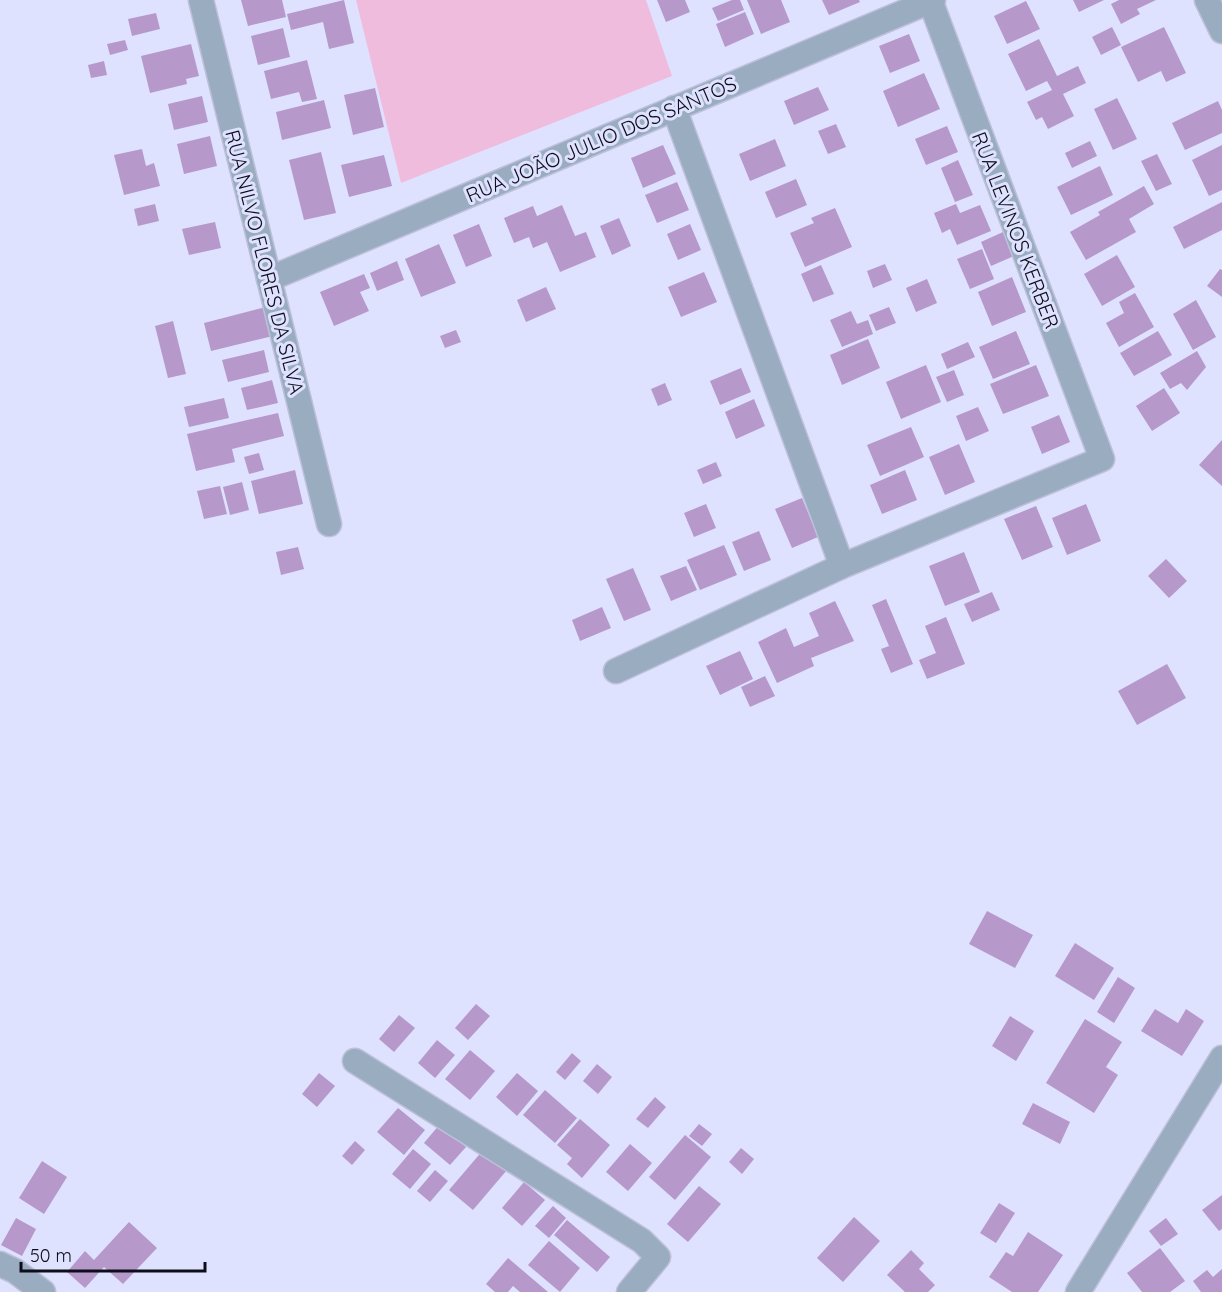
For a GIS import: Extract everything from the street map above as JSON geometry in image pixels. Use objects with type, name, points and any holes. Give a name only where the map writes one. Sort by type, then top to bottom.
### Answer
[{"type":"street","name":"RUA NILVO FLORES DA SILVA","points":[[201,0],[329,524]]},
{"type":"street","name":"RUA JOÃO JULIO DOS SANTOS","points":[[269,279],[931,0]]},
{"type":"street","name":"RUA LEVINOS KERBER","points":[[842,566],[1102,459],[931,0]]},
{"type":"street","points":[[1207,0],[1222,31]]},
{"type":"street","points":[[616,671],[842,566],[675,108]]},
{"type":"street","points":[[355,1061],[642,1241],[657,1257],[629,1292]]},
{"type":"street","points":[[1078,1292],[1220,1066]]},
{"type":"street","points":[[0,1264],[15,1271],[43,1292]]},
{"type":"shaded area","points":[[356,0],[646,0],[672,76],[401,183]]},
{"type":"building","points":[[241,0],[282,0],[286,17],[248,26]]},
{"type":"building","points":[[344,0],[354,43],[329,49],[323,22],[291,30],[287,14]]},
{"type":"building","points":[[657,0],[685,0],[690,12],[666,22]]},
{"type":"building","points":[[732,0],[740,0],[744,10],[718,21],[712,8]]},
{"type":"building","points":[[747,0],[781,0],[790,22],[761,34]]},
{"type":"building","points":[[822,0],[859,0],[860,2],[829,15]]},
{"type":"building","points":[[1073,0],[1104,0],[1079,12]]},
{"type":"building","points":[[1119,0],[1156,0],[1137,9],[1140,14],[1121,24],[1111,4]]},
{"type":"building","points":[[1026,1],[1040,29],[1007,44],[994,16]]},
{"type":"building","points":[[745,12],[754,34],[725,47],[716,24]]},
{"type":"building","points":[[156,13],[160,29],[132,36],[128,19]]},
{"type":"building","points":[[1112,27],[1121,45],[1101,55],[1092,37]]},
{"type":"building","points":[[1164,27],[1186,73],[1166,82],[1161,71],[1138,82],[1121,47]]},
{"type":"building","points":[[283,28],[290,57],[258,65],[251,36]]},
{"type":"building","points":[[909,34],[920,61],[890,73],[879,46]]},
{"type":"building","points":[[1039,39],[1057,76],[1078,66],[1086,83],[1063,94],[1074,116],[1048,129],[1042,117],[1036,120],[1027,102],[1052,90],[1047,81],[1026,91],[1008,54]]},
{"type":"building","points":[[125,40],[128,50],[110,55],[107,44]]},
{"type":"building","points":[[191,44],[199,76],[186,79],[187,84],[150,93],[141,56]]},
{"type":"building","points":[[307,60],[317,99],[302,102],[299,92],[271,99],[264,71]]},
{"type":"building","points":[[104,61],[107,75],[91,78],[88,65]]},
{"type":"building","points":[[924,73],[940,109],[898,127],[883,91]]},
{"type":"building","points":[[818,87],[829,110],[794,125],[784,101]]},
{"type":"building","points":[[375,88],[384,127],[353,135],[344,95]]},
{"type":"building","points":[[202,96],[208,122],[174,130],[168,104]]},
{"type":"building","points":[[1117,98],[1137,139],[1113,150],[1094,109]]},
{"type":"building","points":[[324,100],[331,128],[282,140],[276,112]]},
{"type":"building","points":[[1218,101],[1222,110],[1222,133],[1185,150],[1172,123]]},
{"type":"building","points":[[836,124],[846,147],[828,154],[818,131]]},
{"type":"building","points":[[947,126],[958,152],[926,165],[915,139]]},
{"type":"building","points":[[210,136],[217,166],[184,174],[177,144]]},
{"type":"building","points":[[775,139],[786,166],[750,181],[739,154]]},
{"type":"building","points":[[1090,141],[1097,156],[1072,168],[1065,153]]},
{"type":"building","points":[[663,145],[676,174],[643,188],[631,158]]},
{"type":"building","points":[[1222,145],[1222,190],[1209,196],[1192,160]]},
{"type":"building","points":[[142,149],[146,166],[154,163],[160,186],[124,195],[114,155]]},
{"type":"building","points":[[321,152],[336,213],[304,220],[289,160]]},
{"type":"building","points":[[1157,154],[1172,184],[1156,191],[1141,161]]},
{"type":"building","points":[[384,155],[392,186],[349,197],[341,165]]},
{"type":"building","points":[[958,160],[973,195],[955,202],[941,168]]},
{"type":"building","points":[[1100,166],[1113,195],[1071,215],[1057,187]]},
{"type":"building","points":[[796,179],[807,205],[776,218],[765,192]]},
{"type":"building","points":[[677,182],[689,210],[657,223],[645,195]]},
{"type":"building","points":[[1144,186],[1154,204],[1129,219],[1136,232],[1086,260],[1070,232],[1100,215],[1098,212]]},
{"type":"building","points":[[1222,202],[1222,230],[1184,249],[1173,227]]},
{"type":"building","points":[[155,204],[159,221],[138,226],[134,209]]},
{"type":"building","points":[[956,204],[960,213],[980,205],[991,231],[957,245],[950,229],[942,233],[934,213]]},
{"type":"building","points":[[562,205],[575,236],[586,232],[596,257],[560,272],[547,242],[533,248],[529,237],[514,243],[504,218],[533,206],[537,216]]},
{"type":"building","points":[[835,208],[852,247],[805,267],[790,233],[814,223],[811,218]]},
{"type":"building","points":[[619,218],[631,246],[612,255],[600,226]]},
{"type":"building","points":[[215,222],[221,248],[189,255],[182,229]]},
{"type":"building","points":[[479,224],[492,256],[466,267],[453,235]]},
{"type":"building","points":[[690,224],[701,250],[678,260],[667,234]]},
{"type":"building","points":[[1003,232],[1014,256],[991,266],[981,242]]},
{"type":"building","points":[[439,244],[456,283],[421,297],[405,259]]},
{"type":"building","points":[[982,249],[994,279],[970,289],[957,259]]},
{"type":"building","points":[[1117,255],[1135,287],[1102,306],[1084,274]]},
{"type":"building","points":[[397,261],[404,280],[377,291],[370,273]]},
{"type":"building","points":[[885,264],[892,280],[873,288],[867,271]]},
{"type":"building","points":[[821,265],[834,294],[813,302],[801,274]]},
{"type":"building","points":[[1220,269],[1222,270],[1222,297],[1207,286]]},
{"type":"building","points":[[704,272],[717,302],[681,317],[668,287]]},
{"type":"building","points":[[364,274],[370,288],[360,292],[369,311],[334,326],[320,292]]},
{"type":"building","points":[[1012,277],[1026,312],[992,326],[978,292]]},
{"type":"building","points":[[927,279],[937,303],[916,312],[906,288]]},
{"type":"building","points":[[546,287],[556,309],[526,322],[517,300]]},
{"type":"building","points":[[1135,293],[1154,327],[1119,347],[1106,323],[1124,313],[1119,302]]},
{"type":"building","points":[[1196,300],[1216,337],[1193,350],[1173,314]]},
{"type":"building","points":[[266,307],[273,336],[211,351],[204,323]]},
{"type":"building","points":[[889,307],[896,323],[876,331],[869,315]]},
{"type":"building","points":[[851,311],[857,324],[868,320],[873,334],[842,347],[830,320]]},
{"type":"building","points":[[173,321],[186,374],[168,378],[155,326]]},
{"type":"building","points":[[456,330],[461,342],[445,348],[440,336]]},
{"type":"building","points":[[1016,331],[1030,364],[993,379],[979,347]]},
{"type":"building","points":[[1158,331],[1172,355],[1134,376],[1120,353]]},
{"type":"building","points":[[868,339],[880,368],[842,385],[830,355]]},
{"type":"building","points":[[968,342],[975,357],[947,369],[941,354]]},
{"type":"building","points":[[264,350],[269,372],[228,382],[222,360]]},
{"type":"building","points":[[1197,351],[1206,367],[1187,390],[1181,383],[1170,389],[1160,373]]},
{"type":"building","points":[[926,365],[941,402],[901,419],[886,382]]},
{"type":"building","points":[[1036,365],[1049,396],[1003,414],[990,384]]},
{"type":"building","points":[[741,368],[751,392],[720,405],[710,381]]},
{"type":"building","points":[[954,370],[964,395],[947,402],[936,377]]},
{"type":"building","points":[[272,380],[278,403],[247,410],[241,388]]},
{"type":"building","points":[[665,383],[672,400],[658,406],[651,389]]},
{"type":"building","points":[[1164,388],[1180,413],[1152,431],[1136,406]]},
{"type":"building","points":[[224,398],[229,418],[189,427],[184,407]]},
{"type":"building","points":[[754,399],[765,426],[736,439],[725,412]]},
{"type":"building","points":[[978,407],[989,431],[966,441],[956,416]]},
{"type":"building","points":[[278,413],[284,436],[232,449],[235,462],[196,471],[187,434]]},
{"type":"building","points":[[1059,415],[1070,442],[1042,454],[1031,427]]},
{"type":"building","points":[[911,427],[924,457],[880,476],[867,445]]},
{"type":"building","points":[[1222,440],[1222,486],[1199,465]]},
{"type":"building","points":[[959,444],[975,482],[945,495],[929,457]]},
{"type":"building","points":[[259,453],[264,470],[249,474],[244,457]]},
{"type":"building","points":[[716,462],[722,476],[703,484],[697,470]]},
{"type":"building","points":[[295,470],[303,504],[259,514],[251,481]]},
{"type":"building","points":[[905,470],[917,500],[882,514],[870,485]]},
{"type":"building","points":[[242,482],[249,510],[230,515],[223,487]]},
{"type":"building","points":[[220,486],[227,514],[204,519],[197,491]]},
{"type":"building","points":[[802,498],[818,537],[792,548],[775,509]]},
{"type":"building","points":[[706,504],[716,528],[694,537],[684,513]]},
{"type":"building","points":[[1086,504],[1101,541],[1067,555],[1052,518]]},
{"type":"building","points":[[1036,506],[1053,547],[1022,560],[1004,519]]},
{"type":"building","points":[[759,531],[771,560],[744,571],[732,542]]},
{"type":"building","points":[[724,545],[737,575],[700,590],[687,560]]},
{"type":"building","points":[[298,547],[304,569],[281,575],[276,552]]},
{"type":"building","points":[[964,552],[980,592],[945,606],[929,566]]},
{"type":"building","points":[[1166,559],[1187,581],[1169,598],[1148,576]]},
{"type":"building","points":[[686,566],[697,590],[671,601],[660,576]]},
{"type":"building","points":[[633,568],[651,610],[624,621],[606,579]]},
{"type":"building","points":[[992,592],[1000,610],[972,622],[964,604]]},
{"type":"building","points":[[886,599],[913,664],[891,673],[881,649],[889,646],[872,605]]},
{"type":"building","points":[[835,601],[854,641],[811,658],[814,666],[777,683],[758,642],[786,628],[794,647],[819,636],[809,613]]},
{"type":"building","points":[[602,607],[611,628],[580,641],[572,620]]},
{"type":"building","points":[[946,617],[965,664],[927,679],[919,660],[936,653],[925,626]]},
{"type":"building","points":[[740,651],[753,679],[720,695],[706,666]]},
{"type":"building","points":[[1167,664],[1186,698],[1137,725],[1118,691]]},
{"type":"building","points":[[765,676],[775,696],[750,707],[741,687]]},
{"type":"building","points":[[987,911],[1033,935],[1015,968],[969,944]]},
{"type":"building","points":[[1075,943],[1114,968],[1094,1000],[1055,976]]},
{"type":"building","points":[[1118,977],[1135,988],[1114,1023],[1097,1012]]},
{"type":"building","points":[[476,1004],[490,1016],[468,1040],[455,1028]]},
{"type":"building","points":[[1155,1009],[1178,1023],[1186,1009],[1204,1021],[1182,1056],[1141,1031]]},
{"type":"building","points":[[399,1015],[415,1028],[394,1052],[379,1039]]},
{"type":"building","points":[[1010,1016],[1034,1031],[1016,1061],[992,1046]]},
{"type":"building","points":[[1085,1019],[1122,1042],[1106,1067],[1118,1075],[1094,1113],[1046,1083]]},
{"type":"building","points":[[437,1040],[455,1055],[435,1078],[418,1063]]},
{"type":"building","points":[[470,1050],[495,1071],[470,1100],[445,1079]]},
{"type":"building","points":[[572,1053],[581,1061],[565,1080],[556,1072]]},
{"type":"building","points":[[597,1064],[612,1077],[598,1094],[583,1081]]},
{"type":"building","points":[[319,1073],[335,1086],[317,1107],[302,1094]]},
{"type":"building","points":[[517,1073],[538,1091],[517,1116],[496,1097]]},
{"type":"building","points":[[545,1090],[577,1118],[555,1143],[523,1115]]},
{"type":"building","points":[[655,1097],[666,1107],[648,1128],[636,1119]]},
{"type":"building","points":[[1033,1103],[1070,1122],[1060,1144],[1022,1124]]},
{"type":"building","points":[[398,1108],[425,1130],[404,1155],[377,1132]]},
{"type":"building","points":[[580,1119],[610,1145],[582,1178],[567,1164],[572,1158],[557,1145]]},
{"type":"building","points":[[440,1124],[466,1147],[450,1165],[424,1143]]},
{"type":"building","points":[[699,1124],[712,1134],[702,1146],[689,1136]]},
{"type":"building","points":[[685,1135],[711,1157],[675,1200],[649,1177]]},
{"type":"building","points":[[355,1141],[365,1150],[352,1165],[342,1156]]},
{"type":"building","points":[[630,1144],[652,1163],[628,1191],[606,1172]]},
{"type":"building","points":[[741,1148],[754,1159],[742,1174],[729,1162]]},
{"type":"building","points":[[413,1149],[431,1164],[410,1189],[392,1174]]},
{"type":"building","points":[[484,1149],[507,1170],[473,1210],[449,1190]]},
{"type":"building","points":[[42,1161],[67,1177],[44,1214],[19,1198]]},
{"type":"building","points":[[435,1170],[448,1181],[430,1202],[417,1191]]},
{"type":"building","points":[[524,1182],[545,1200],[522,1226],[502,1208]]},
{"type":"building","points":[[699,1186],[721,1204],[688,1242],[667,1224]]},
{"type":"building","points":[[1222,1195],[1222,1229],[1219,1231],[1202,1210]]},
{"type":"building","points":[[999,1203],[1015,1213],[996,1243],[980,1233]]},
{"type":"building","points":[[553,1206],[566,1218],[549,1238],[535,1226]]},
{"type":"building","points":[[854,1217],[880,1241],[843,1282],[817,1258]]},
{"type":"building","points":[[16,1218],[36,1229],[22,1256],[1,1245]]},
{"type":"building","points":[[1166,1218],[1178,1234],[1161,1246],[1149,1231]]},
{"type":"building","points":[[567,1220],[610,1257],[597,1272],[554,1235]]},
{"type":"building","points":[[129,1222],[157,1248],[123,1284],[104,1267],[85,1288],[67,1272],[85,1251],[94,1260]]},
{"type":"building","points":[[1028,1232],[1063,1255],[1038,1292],[1012,1292],[989,1277],[1006,1252],[1013,1256]]},
{"type":"building","points":[[549,1241],[580,1268],[560,1292],[528,1265]]},
{"type":"building","points":[[1160,1248],[1185,1281],[1170,1292],[1142,1292],[1127,1273]]},
{"type":"building","points":[[911,1250],[924,1263],[919,1269],[935,1285],[928,1292],[905,1292],[887,1275]]},
{"type":"building","points":[[508,1258],[548,1292],[520,1292],[513,1286],[508,1292],[495,1292],[486,1284]]},
{"type":"building","points":[[1222,1269],[1222,1292],[1201,1292],[1193,1281],[1207,1270],[1213,1277]]}]
